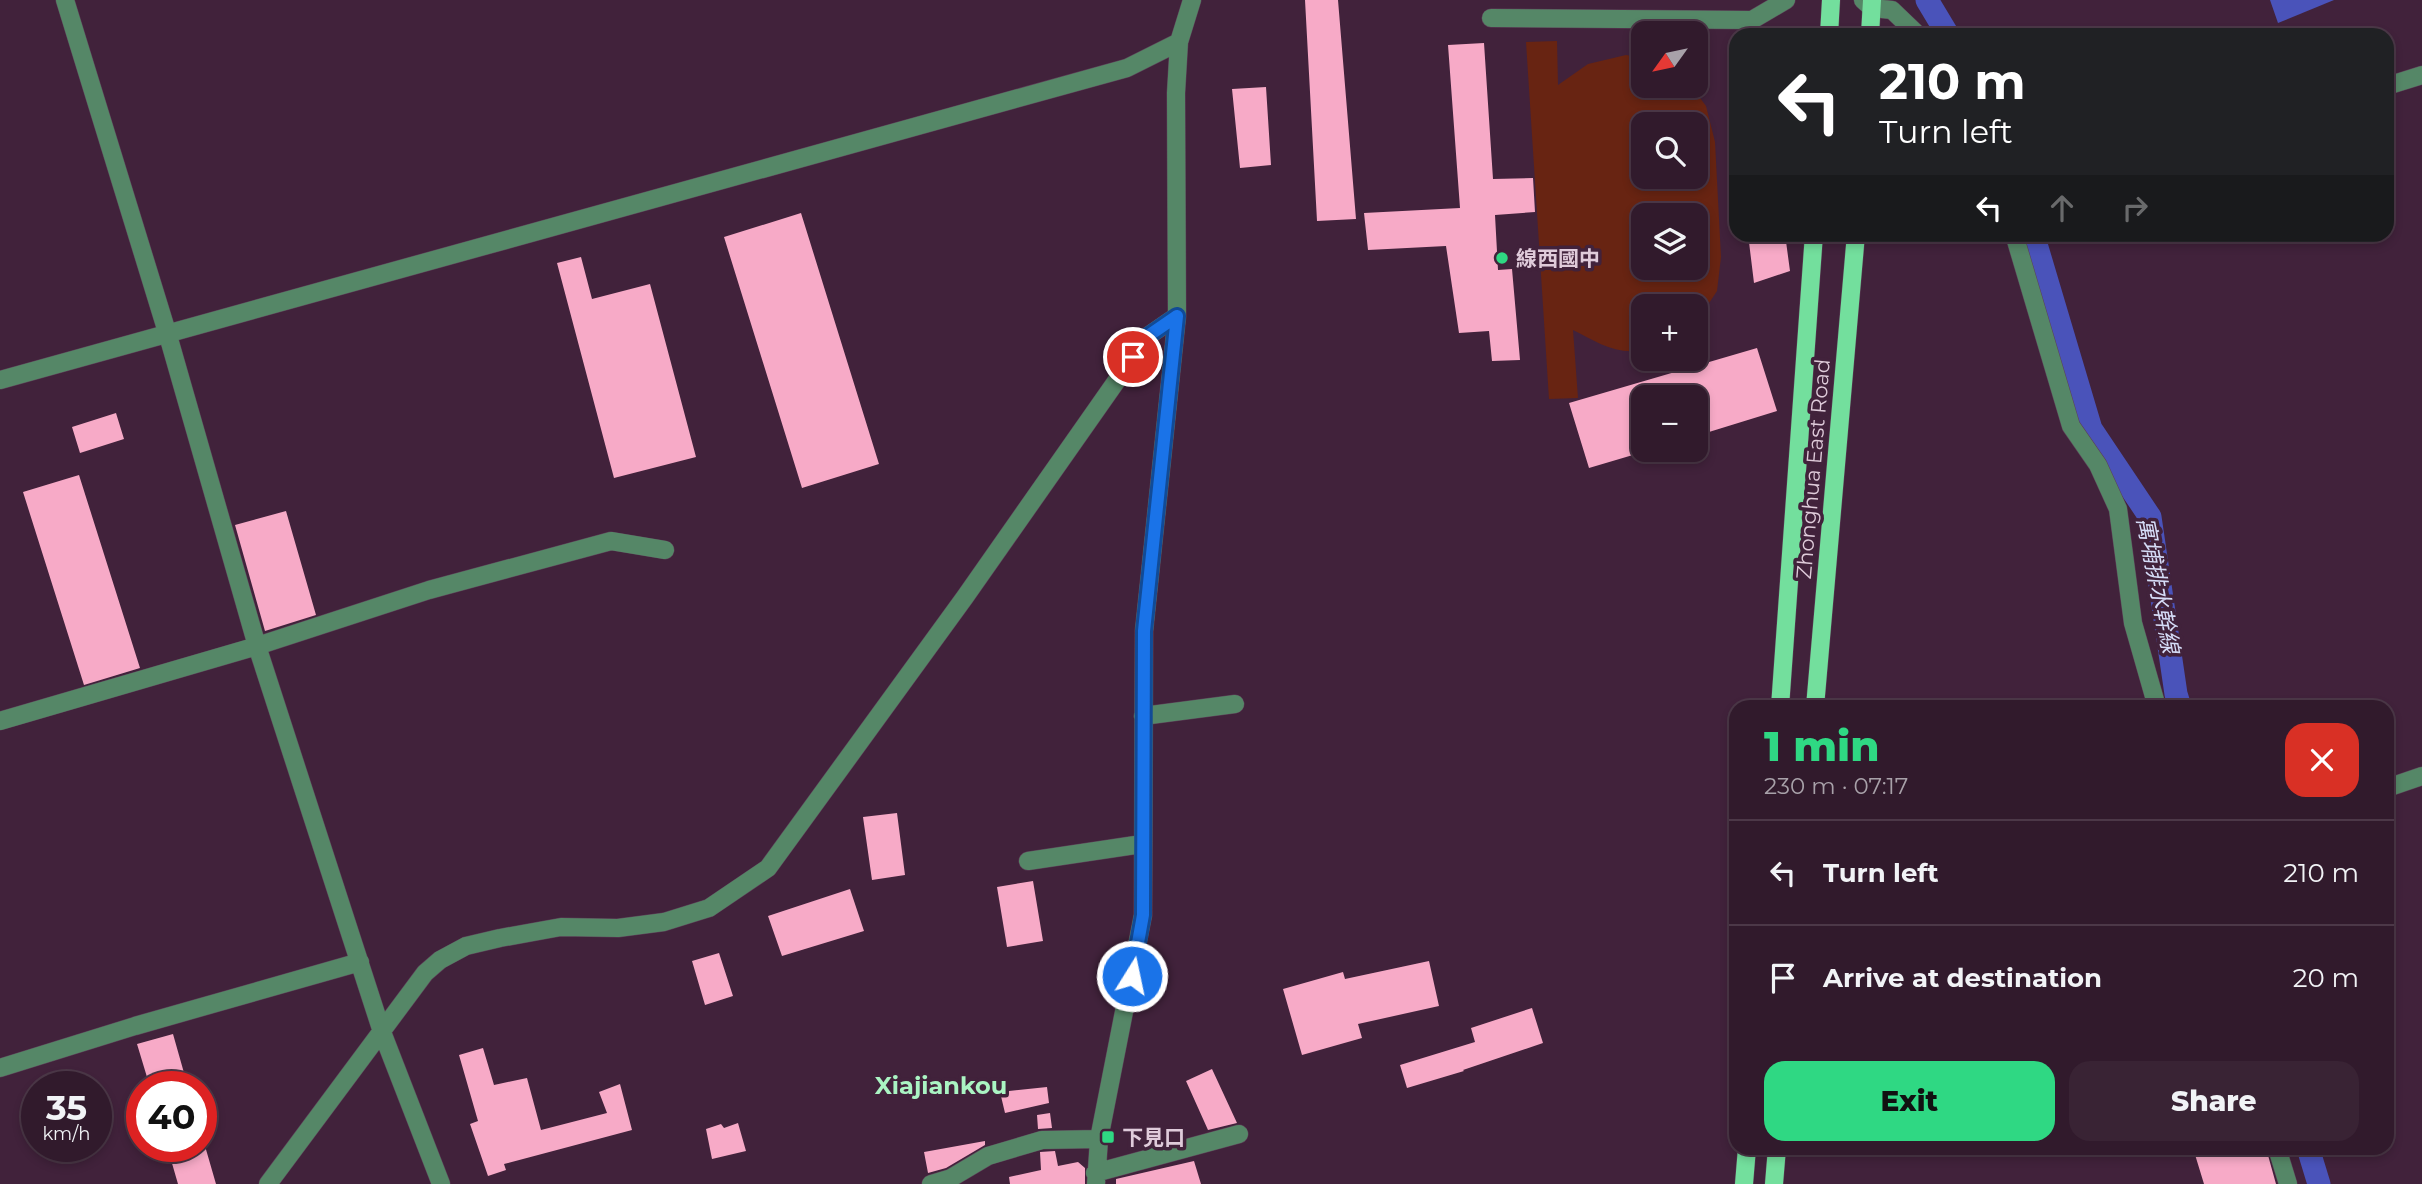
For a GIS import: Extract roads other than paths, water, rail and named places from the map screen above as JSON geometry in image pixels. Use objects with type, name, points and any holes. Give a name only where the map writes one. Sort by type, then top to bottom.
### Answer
[{"type":"main road","points":[[1829,28],[1831,0]]},
{"type":"main road","points":[[1869,3],[1870,28]]},
{"type":"main road","name":"Zhonghua East Road","points":[[1781,700],[1813,242]]},
{"type":"main road","name":"Zhonghua East Road","points":[[1816,700],[1855,242]]},
{"type":"main road","points":[[1744,1184],[1746,1155]]},
{"type":"main road","points":[[1774,1184],[1776,1155]]},
{"type":"street","points":[[65,0],[167,332],[257,646],[382,1032],[441,1184]]},
{"type":"street","points":[[1192,0],[1179,42],[1176,93],[1177,316],[1144,631],[1143,915],[1099,1139],[1096,1178],[1239,1134]]},
{"type":"street","points":[[1491,18],[1752,20],[1786,0]]},
{"type":"street","points":[[1869,3],[1892,10],[1911,28]]},
{"type":"street","points":[[0,380],[1127,68],[1179,42]]},
{"type":"street","points":[[2394,84],[2422,75]]},
{"type":"street","points":[[2016,242],[2071,426],[2098,465],[2118,509],[2133,624],[2155,700]]},
{"type":"street","points":[[268,1184],[425,973],[440,960],[466,946],[561,927],[618,928],[664,922],[709,908],[768,868],[965,597],[1148,336],[1177,316]]},
{"type":"street","points":[[0,721],[257,646],[429,590],[611,541],[665,550]]},
{"type":"street","points":[[1143,716],[1235,704]]},
{"type":"street","points":[[2394,786],[2422,776]]},
{"type":"street","points":[[1028,861],[1142,844]]},
{"type":"street","points":[[0,1068],[135,1026],[360,962]]},
{"type":"street","points":[[931,1184],[951,1178],[988,1156],[1042,1140],[1099,1139]]},
{"type":"street","points":[[2279,1155],[2288,1184]]},
{"type":"waterway","name":"寓埔排水幹線","points":[[1927,0],[1944,28]]},
{"type":"waterway","name":"寓埔排水幹線","points":[[2035,242],[2091,429],[2150,517],[2178,700]]},
{"type":"waterway","name":"寓埔排水幹線","points":[[2310,1155],[2319,1184]]},
{"type":"place","name":"線西國中","points":[[1502,258]]},
{"type":"place","name":"下見口","points":[[1108,1137]]},
{"type":"district","name":"Xiajiankou","points":[[941,1085]]}]
